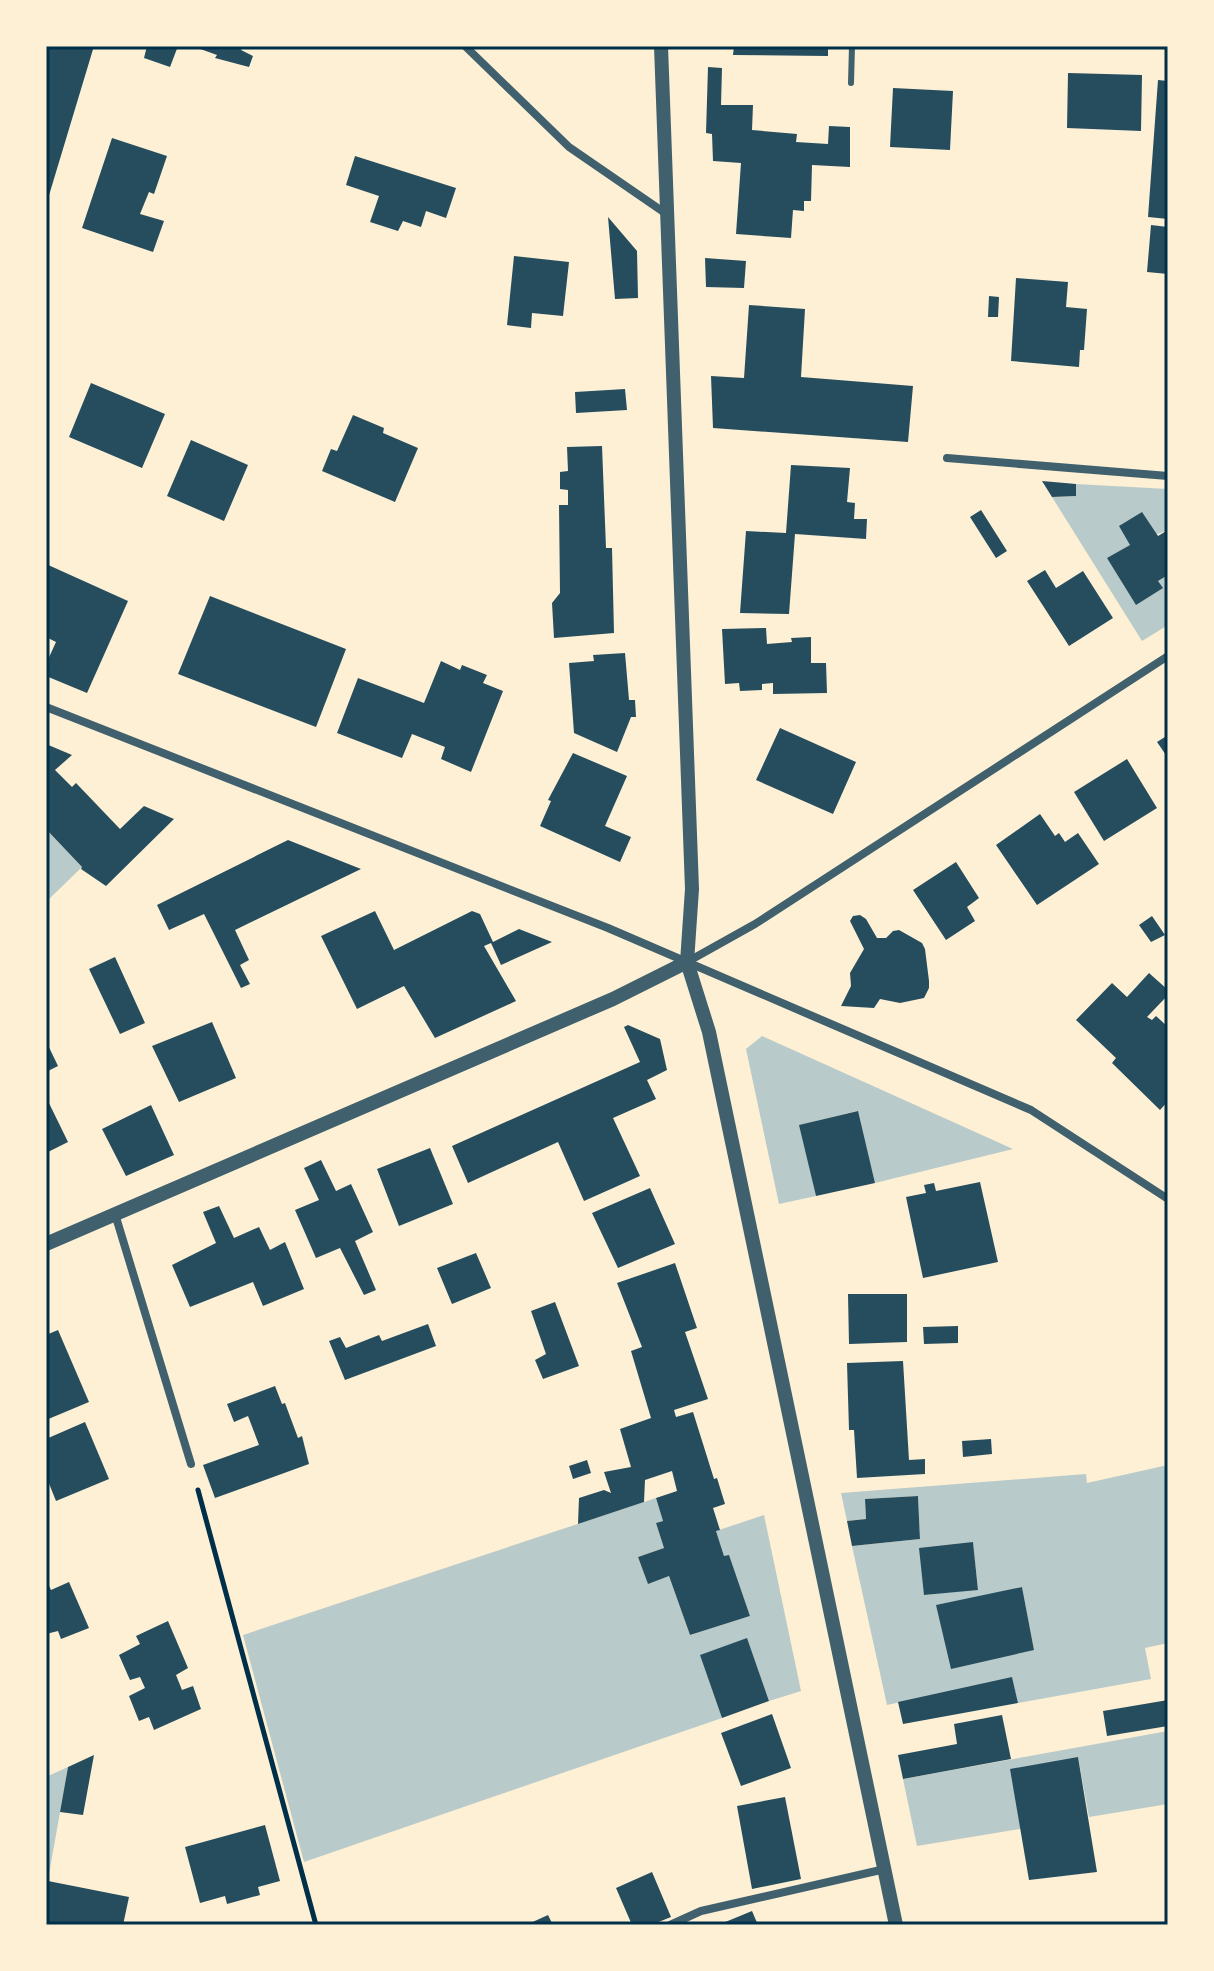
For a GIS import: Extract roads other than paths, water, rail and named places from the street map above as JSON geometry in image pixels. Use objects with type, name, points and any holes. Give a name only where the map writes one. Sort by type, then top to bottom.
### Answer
[{"type":"street","points":[[465,46],[569,147],[665,213]]},
{"type":"street","points":[[661,46],[692,879],[687,962],[709,1032],[896,1925]]},
{"type":"street","points":[[947,458],[1168,476]]},
{"type":"street","points":[[46,1244],[613,999],[687,962],[769,915],[1168,656]]},
{"type":"street","points":[[46,707],[687,962],[1031,1110],[1168,1199]]},
{"type":"street","points":[[115,1214],[191,1464]]},
{"type":"street","points":[[670,1925],[701,1911],[886,1868]]},
{"type":"lane","points":[[851,83],[852,46]]}]
